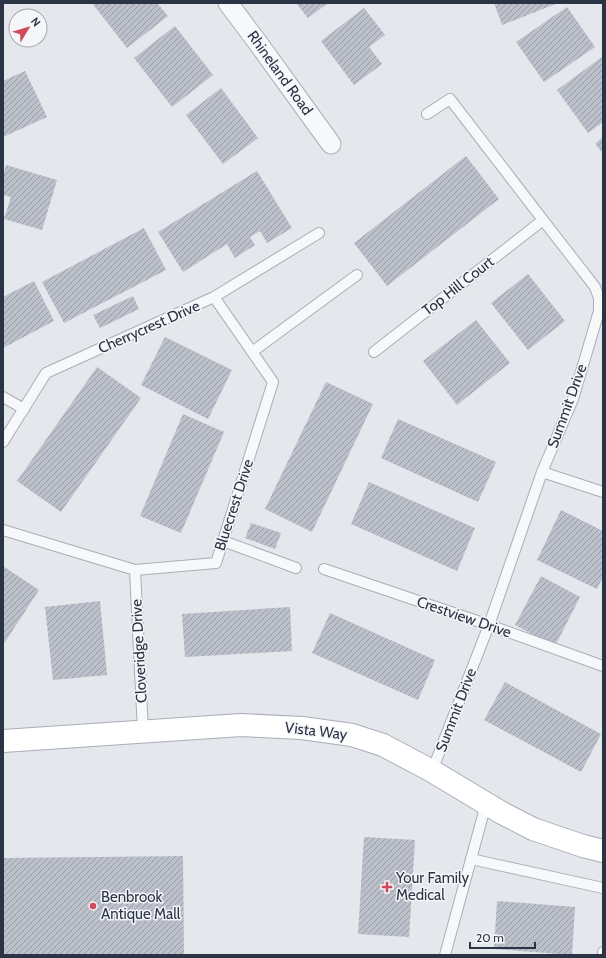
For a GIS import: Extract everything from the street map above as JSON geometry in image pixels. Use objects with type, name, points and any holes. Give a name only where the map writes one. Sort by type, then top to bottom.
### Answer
[{"type":"street","name":"Rhineland Road","points":[[228,3],[331,144]]},
{"type":"street","name":"Vista Way","points":[[3,741],[241,725],[302,728],[352,735],[383,745],[432,771],[486,804],[533,829],[583,846],[603,851]]},
{"type":"lane","name":"Summit Drive","points":[[427,114],[450,100],[596,287],[599,298],[599,311],[573,398],[542,472],[489,625],[432,771]]},
{"type":"lane","name":"Top Hill Court","points":[[374,352],[543,220]]},
{"type":"lane","name":"Cherrycrest Drive","points":[[3,442],[46,373],[214,297],[319,233]]},
{"type":"lane","points":[[252,352],[357,275]]},
{"type":"lane","name":"Bluecrest Drive","points":[[3,530],[134,570],[216,563],[274,382],[214,297]]},
{"type":"lane","points":[[3,397],[24,409]]},
{"type":"lane","points":[[542,472],[603,492]]},
{"type":"lane","points":[[223,541],[296,568]]},
{"type":"lane","name":"Cloveridge Drive","points":[[134,570],[143,731]]},
{"type":"lane","name":"Crestview Drive","points":[[324,570],[489,625],[603,666]]},
{"type":"lane","points":[[445,955],[486,804]]},
{"type":"lane","points":[[471,859],[603,888]]},
{"type":"building","points":[[92,3],[157,3],[168,16],[127,48]]},
{"type":"building","points":[[296,3],[328,3],[308,18]]},
{"type":"building","points":[[494,3],[558,3],[502,25]]},
{"type":"building","points":[[567,7],[595,47],[544,82],[516,42]]},
{"type":"building","points":[[364,8],[385,35],[369,47],[382,64],[354,85],[321,41]]},
{"type":"building","points":[[175,26],[213,75],[172,107],[134,58]]},
{"type":"building","points":[[602,57],[603,122],[588,133],[557,90]]},
{"type":"building","points":[[25,71],[47,117],[3,137],[3,81]]},
{"type":"building","points":[[221,88],[258,138],[223,164],[186,115]]},
{"type":"building","points":[[603,137],[603,153],[595,144]]},
{"type":"building","points":[[466,156],[499,199],[387,286],[354,243]]},
{"type":"building","points":[[6,165],[57,180],[42,230],[4,219],[11,197],[3,195],[3,176]]},
{"type":"building","points":[[257,171],[292,228],[267,243],[260,231],[250,237],[255,245],[235,258],[227,244],[183,272],[158,232]]},
{"type":"building","points":[[144,228],[166,270],[64,323],[42,282]]},
{"type":"building","points":[[528,274],[565,321],[528,350],[491,303]]},
{"type":"building","points":[[34,281],[54,321],[3,348],[3,297]]},
{"type":"building","points":[[133,296],[139,309],[100,328],[93,315]]},
{"type":"building","points":[[476,320],[510,363],[457,405],[423,361]]},
{"type":"building","points":[[165,337],[232,370],[208,419],[141,385]]},
{"type":"building","points":[[97,367],[141,398],[61,512],[17,481]]},
{"type":"building","points":[[326,382],[373,404],[312,532],[265,509]]},
{"type":"building","points":[[183,414],[224,432],[181,533],[140,516]]},
{"type":"building","points":[[398,419],[496,462],[478,502],[381,458]]},
{"type":"building","points":[[369,482],[475,528],[457,571],[351,524]]},
{"type":"building","points":[[561,510],[603,531],[603,577],[597,589],[537,560]]},
{"type":"building","points":[[251,523],[281,533],[275,549],[245,538]]},
{"type":"building","points":[[3,566],[39,590],[3,645]]},
{"type":"building","points":[[541,576],[580,597],[555,646],[515,625]]},
{"type":"building","points":[[100,601],[107,675],[53,680],[45,607]]},
{"type":"building","points":[[290,607],[292,651],[185,657],[182,614]]},
{"type":"building","points":[[330,613],[435,660],[418,700],[312,653]]},
{"type":"building","points":[[505,682],[601,734],[581,772],[484,720]]},
{"type":"building","name":"Your Family Medical","points":[[364,837],[415,840],[409,937],[358,934]]},
{"type":"building","name":"Benbrook Antique Mall","points":[[183,856],[184,955],[3,955],[3,858]]},
{"type":"building","points":[[497,901],[575,907],[572,955],[494,949]]},
{"type":"place","name":"Your Family Medical","points":[[387,887]]},
{"type":"place","name":"Benbrook Antique Mall","points":[[93,906]]}]
